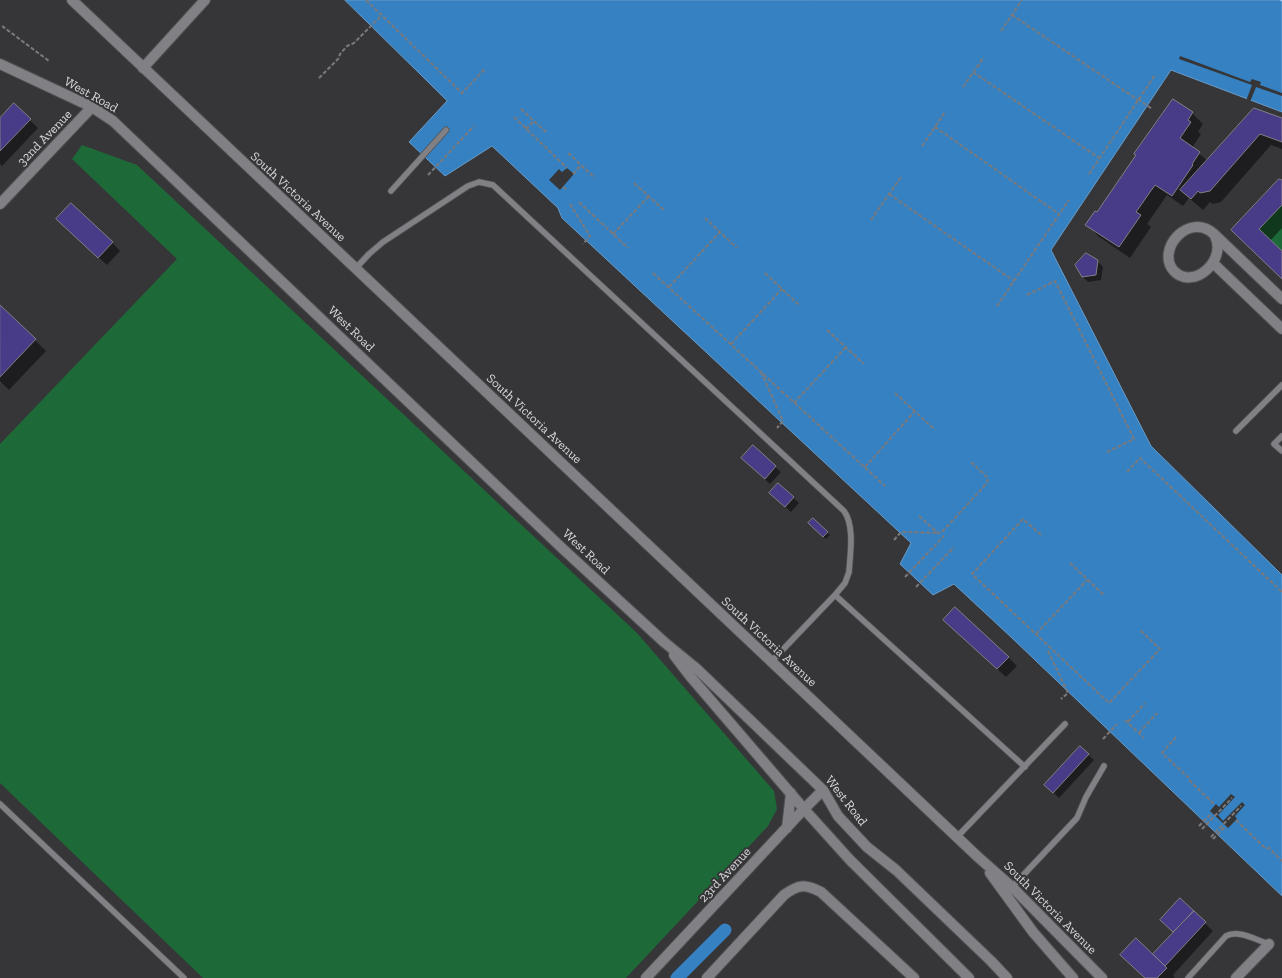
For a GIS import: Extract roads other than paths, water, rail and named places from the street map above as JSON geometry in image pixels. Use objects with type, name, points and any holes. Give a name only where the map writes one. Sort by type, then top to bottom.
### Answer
[{"type":"street","name":"South Victoria Avenue","points":[[72,0],[771,662],[978,857],[1012,887],[1102,978]]},
{"type":"street","points":[[143,68],[205,0]]},
{"type":"street","name":"West Road","points":[[0,64],[92,107],[113,121],[563,549],[664,642],[697,669],[823,790],[838,816],[867,847],[896,870],[1007,978]]},
{"type":"street","name":"32nd Avenue","points":[[0,204],[92,107]]},
{"type":"street","points":[[1214,234],[1218,245],[1216,258],[1213,262],[1200,274],[1189,278],[1177,274],[1169,264],[1168,258],[1170,246],[1186,229],[1198,226],[1204,227],[1214,234],[1282,299]]},
{"type":"street","points":[[1213,262],[1282,329]]},
{"type":"street","name":"West Road","points":[[664,642],[690,676],[804,809],[850,860],[969,978]]},
{"type":"street","name":"23rd Avenue","points":[[646,978],[823,790]]},
{"type":"street","points":[[787,828],[791,793]]},
{"type":"street","name":"South Victoria Avenue","points":[[978,857],[1033,932],[1073,978]]},
{"type":"street","points":[[707,978],[784,895],[798,886],[805,886],[822,892],[914,978]]},
{"type":"street","points":[[1236,978],[1269,944]]},
{"type":"lane","points":[[391,191],[446,130]]},
{"type":"lane","points":[[355,269],[383,242],[468,186],[476,182],[496,186],[844,512],[848,516],[851,528],[849,572],[845,583],[771,662]]},
{"type":"lane","points":[[1236,432],[1282,385]]},
{"type":"lane","points":[[1282,436],[1274,444],[1282,451]]},
{"type":"lane","points":[[835,595],[1025,767]]},
{"type":"lane","points":[[957,837],[1065,724]]},
{"type":"lane","points":[[1012,887],[1077,818],[1086,796],[1104,766]]},
{"type":"lane","points":[[0,804],[184,978]]},
{"type":"lane","points":[[1188,978],[1226,936],[1238,934],[1269,944]]},
{"type":"water","points":[[345,0],[1282,0],[1282,112],[1171,70],[1051,250],[1151,446],[1282,575],[1282,896],[954,584],[933,595],[900,564],[911,543],[562,218],[558,208],[492,146],[445,176],[409,142],[447,101]]},
{"type":"waterway","points":[[677,978],[725,930]]}]
